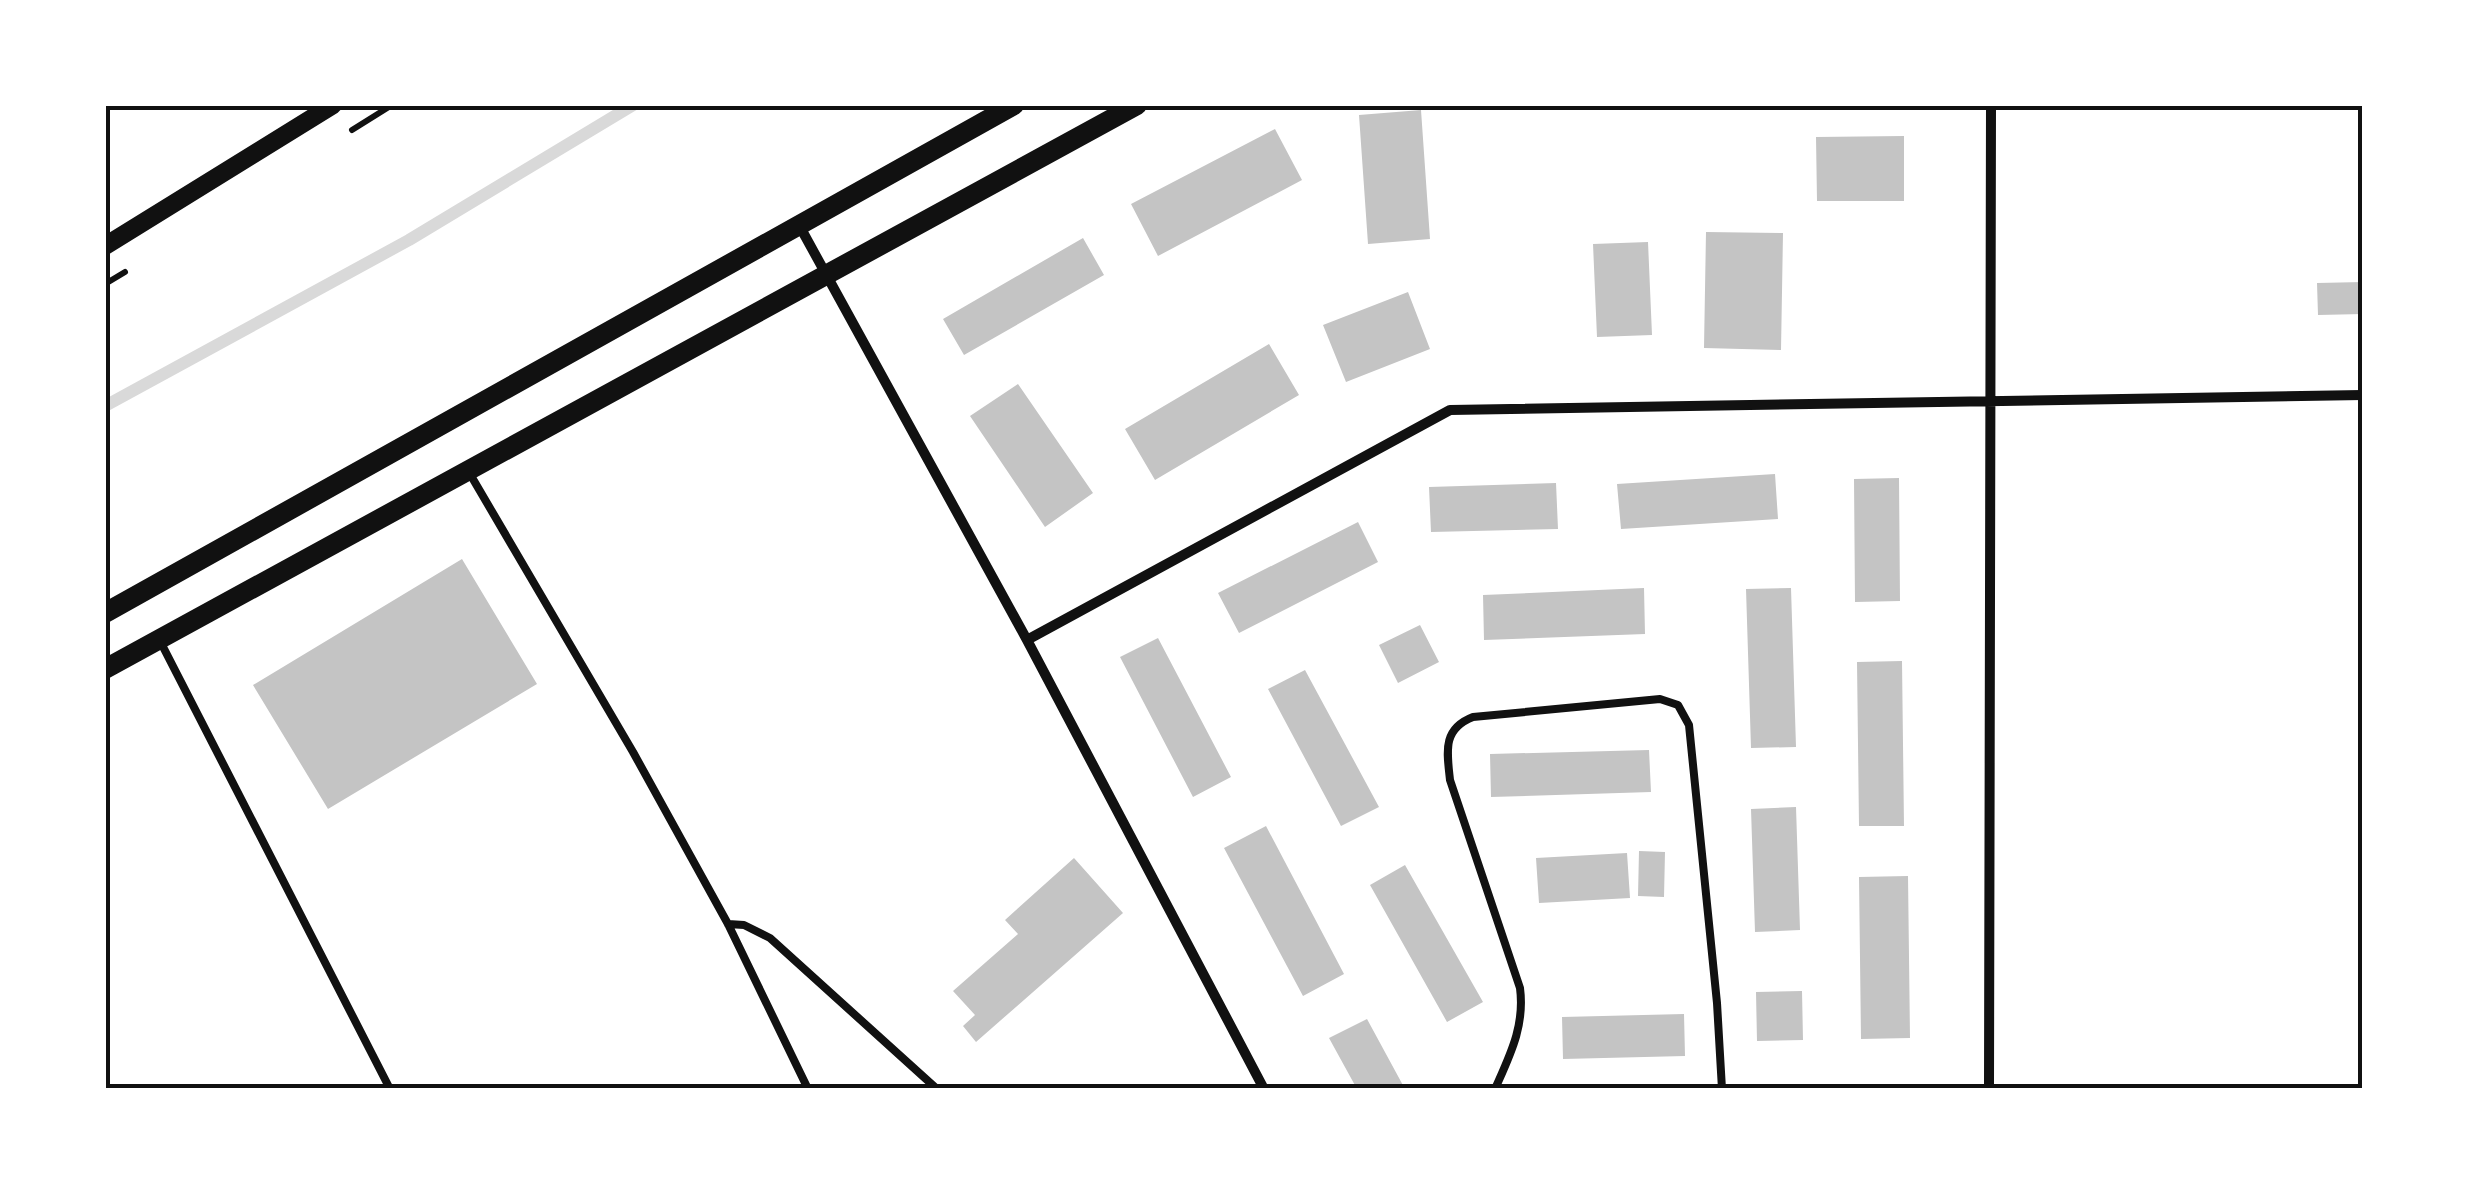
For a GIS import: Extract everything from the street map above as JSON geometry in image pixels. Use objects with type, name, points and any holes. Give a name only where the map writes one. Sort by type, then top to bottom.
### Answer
[{"type":"main road","points":[[105,614],[1014,105]]},
{"type":"main road","points":[[105,669],[1137,105]]},
{"type":"street","points":[[105,246],[333,105]]},
{"type":"street","points":[[1990,1089],[1991,105]]},
{"type":"street","points":[[799,225],[1027,640],[1264,1089]]},
{"type":"street","points":[[1027,640],[1450,410],[2363,395]]},
{"type":"lane","points":[[468,470],[633,752],[728,924],[808,1089]]},
{"type":"lane","points":[[159,639],[390,1089]]},
{"type":"lane","points":[[1495,1089],[1516,1040],[1522,1004],[1520,988],[1450,780],[1446,746],[1449,737],[1463,721],[1474,717],[1660,699],[1678,705],[1689,724],[1722,1089]]},
{"type":"lane","points":[[728,924],[744,925],[770,938],[937,1089]]},
{"type":"building","points":[[1421,110],[1430,239],[1368,244],[1359,115]]},
{"type":"building","points":[[1275,129],[1302,180],[1158,256],[1131,204]]},
{"type":"building","points":[[1904,136],[1904,201],[1817,201],[1816,137]]},
{"type":"building","points":[[1706,232],[1783,233],[1781,350],[1704,348]]},
{"type":"building","points":[[1083,238],[1104,275],[964,355],[943,319]]},
{"type":"building","points":[[1648,242],[1652,335],[1597,337],[1593,244]]},
{"type":"building","points":[[2363,282],[2363,314],[2318,315],[2317,283]]},
{"type":"building","points":[[1408,292],[1430,349],[1346,382],[1323,325]]},
{"type":"building","points":[[1269,344],[1299,395],[1155,480],[1125,429]]},
{"type":"building","points":[[1018,384],[1093,493],[1045,527],[970,416]]},
{"type":"building","points":[[1775,474],[1778,519],[1621,529],[1617,484]]},
{"type":"building","points":[[1899,478],[1900,601],[1855,602],[1854,479]]},
{"type":"building","points":[[1556,483],[1558,529],[1431,532],[1429,487]]},
{"type":"building","points":[[1358,522],[1378,562],[1239,633],[1218,593]]},
{"type":"building","points":[[462,559],[537,684],[328,809],[253,685]]},
{"type":"building","points":[[1644,588],[1645,634],[1484,640],[1483,595]]},
{"type":"building","points":[[1791,588],[1796,747],[1751,748],[1746,589]]},
{"type":"building","points":[[1420,625],[1439,662],[1398,683],[1379,645]]},
{"type":"building","points":[[1158,638],[1231,777],[1193,797],[1120,657]]},
{"type":"building","points":[[1902,661],[1904,826],[1859,826],[1857,662]]},
{"type":"building","points":[[1305,670],[1379,807],[1341,826],[1268,689]]},
{"type":"building","points":[[1649,750],[1651,792],[1491,797],[1490,754]]},
{"type":"building","points":[[1796,807],[1800,930],[1755,932],[1751,809]]},
{"type":"building","points":[[1266,826],[1344,974],[1303,996],[1224,848]]},
{"type":"building","points":[[1639,851],[1665,852],[1664,897],[1638,896]]},
{"type":"building","points":[[1627,853],[1630,898],[1539,903],[1536,858]]},
{"type":"building","points":[[1074,858],[1123,913],[976,1042],[963,1026],[975,1015],[953,991],[1018,934],[1005,920]]},
{"type":"building","points":[[1405,865],[1483,1002],[1447,1022],[1370,885]]},
{"type":"building","points":[[1908,876],[1910,1038],[1861,1039],[1859,877]]},
{"type":"building","points":[[1802,991],[1803,1040],[1757,1041],[1756,992]]},
{"type":"building","points":[[1684,1014],[1685,1056],[1563,1059],[1562,1017]]},
{"type":"building","points":[[1367,1019],[1405,1089],[1357,1089],[1329,1038]]},
{"type":"waterway","points":[[105,406],[409,240],[633,105]]}]
